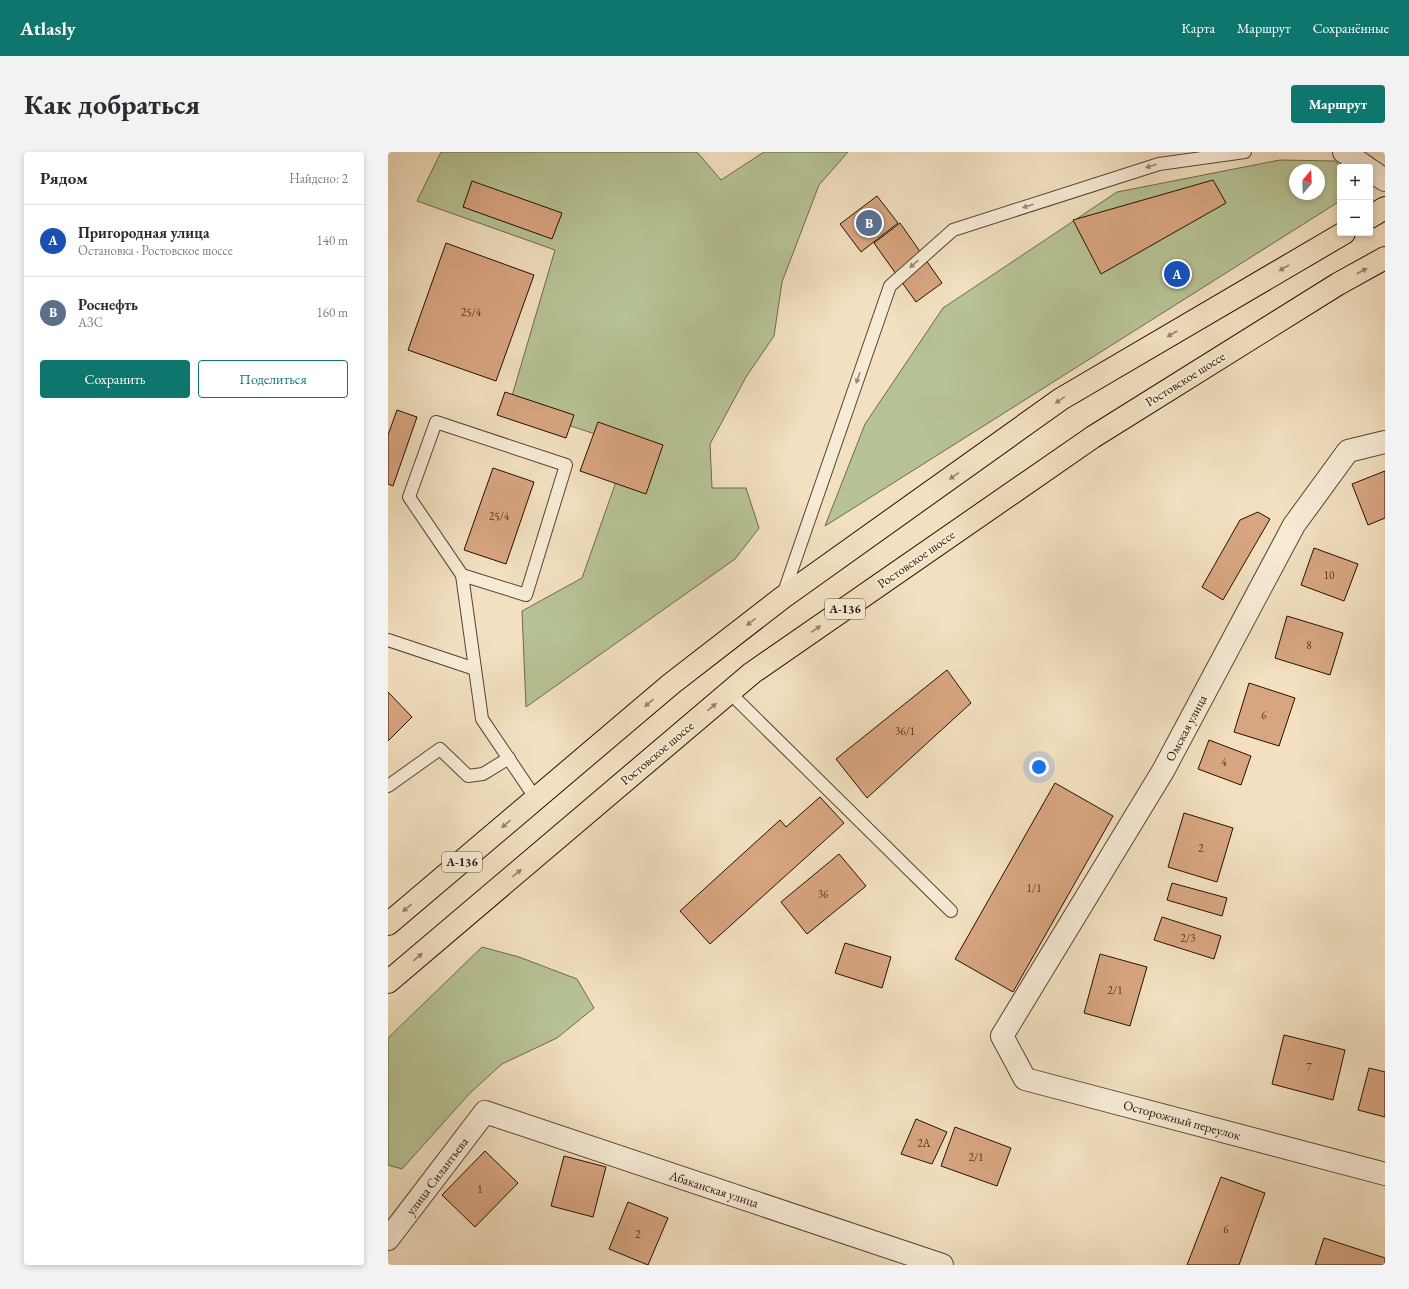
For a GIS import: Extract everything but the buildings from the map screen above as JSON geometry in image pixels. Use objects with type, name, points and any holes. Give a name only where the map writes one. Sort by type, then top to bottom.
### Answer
[{"type":"highway","points":[[1373,215],[1385,208]]},
{"type":"highway","name":"А-136","points":[[388,924],[671,684],[782,598],[1062,399],[1339,236]]},
{"type":"highway","name":"Ростовское шоссе","points":[[388,982],[752,673],[1093,437],[1338,284],[1385,258]]},
{"type":"street","points":[[1344,152],[1362,164]]},
{"type":"street","points":[[1373,172],[1385,180]]},
{"type":"street","name":"Омская улица","points":[[1002,1036],[1163,771],[1294,525],[1348,451],[1385,442]]},
{"type":"street","name":"Осторожный переулок","points":[[1002,1036],[1025,1079],[1385,1174]]},
{"type":"street","name":"улица Силантьева","points":[[388,1239],[485,1112]]},
{"type":"street","name":"Абаканская улица","points":[[485,1112],[942,1265]]},
{"type":"lane","points":[[782,598],[890,286],[953,230],[1159,164],[1245,152]]},
{"type":"lane","points":[[462,576],[526,595],[566,465],[436,422],[409,497],[462,576],[482,719],[536,799]]},
{"type":"lane","points":[[388,640],[475,669]]},
{"type":"lane","points":[[729,692],[950,911]]},
{"type":"lane","points":[[388,786],[440,749],[468,776],[483,774],[509,758]]},
{"type":"green space","points":[[441,152],[697,152],[721,180],[764,152],[848,152],[819,185],[782,282],[774,336],[746,377],[710,444],[712,488],[746,488],[759,528],[735,559],[526,707],[522,611],[582,578],[629,445],[509,406],[555,250],[417,201]]},
{"type":"green space","points":[[1280,160],[1335,161],[1338,164],[1337,203],[825,526],[865,424],[943,308],[1117,192]]},
{"type":"green space","points":[[482,947],[519,957],[577,979],[594,1008],[557,1038],[502,1064],[470,1093],[402,1169],[388,1165],[388,1038]]},
{"type":"place","name":"Роснефть","points":[[869,223]]},
{"type":"place","name":"Пригородная улица","points":[[1177,274]]}]
